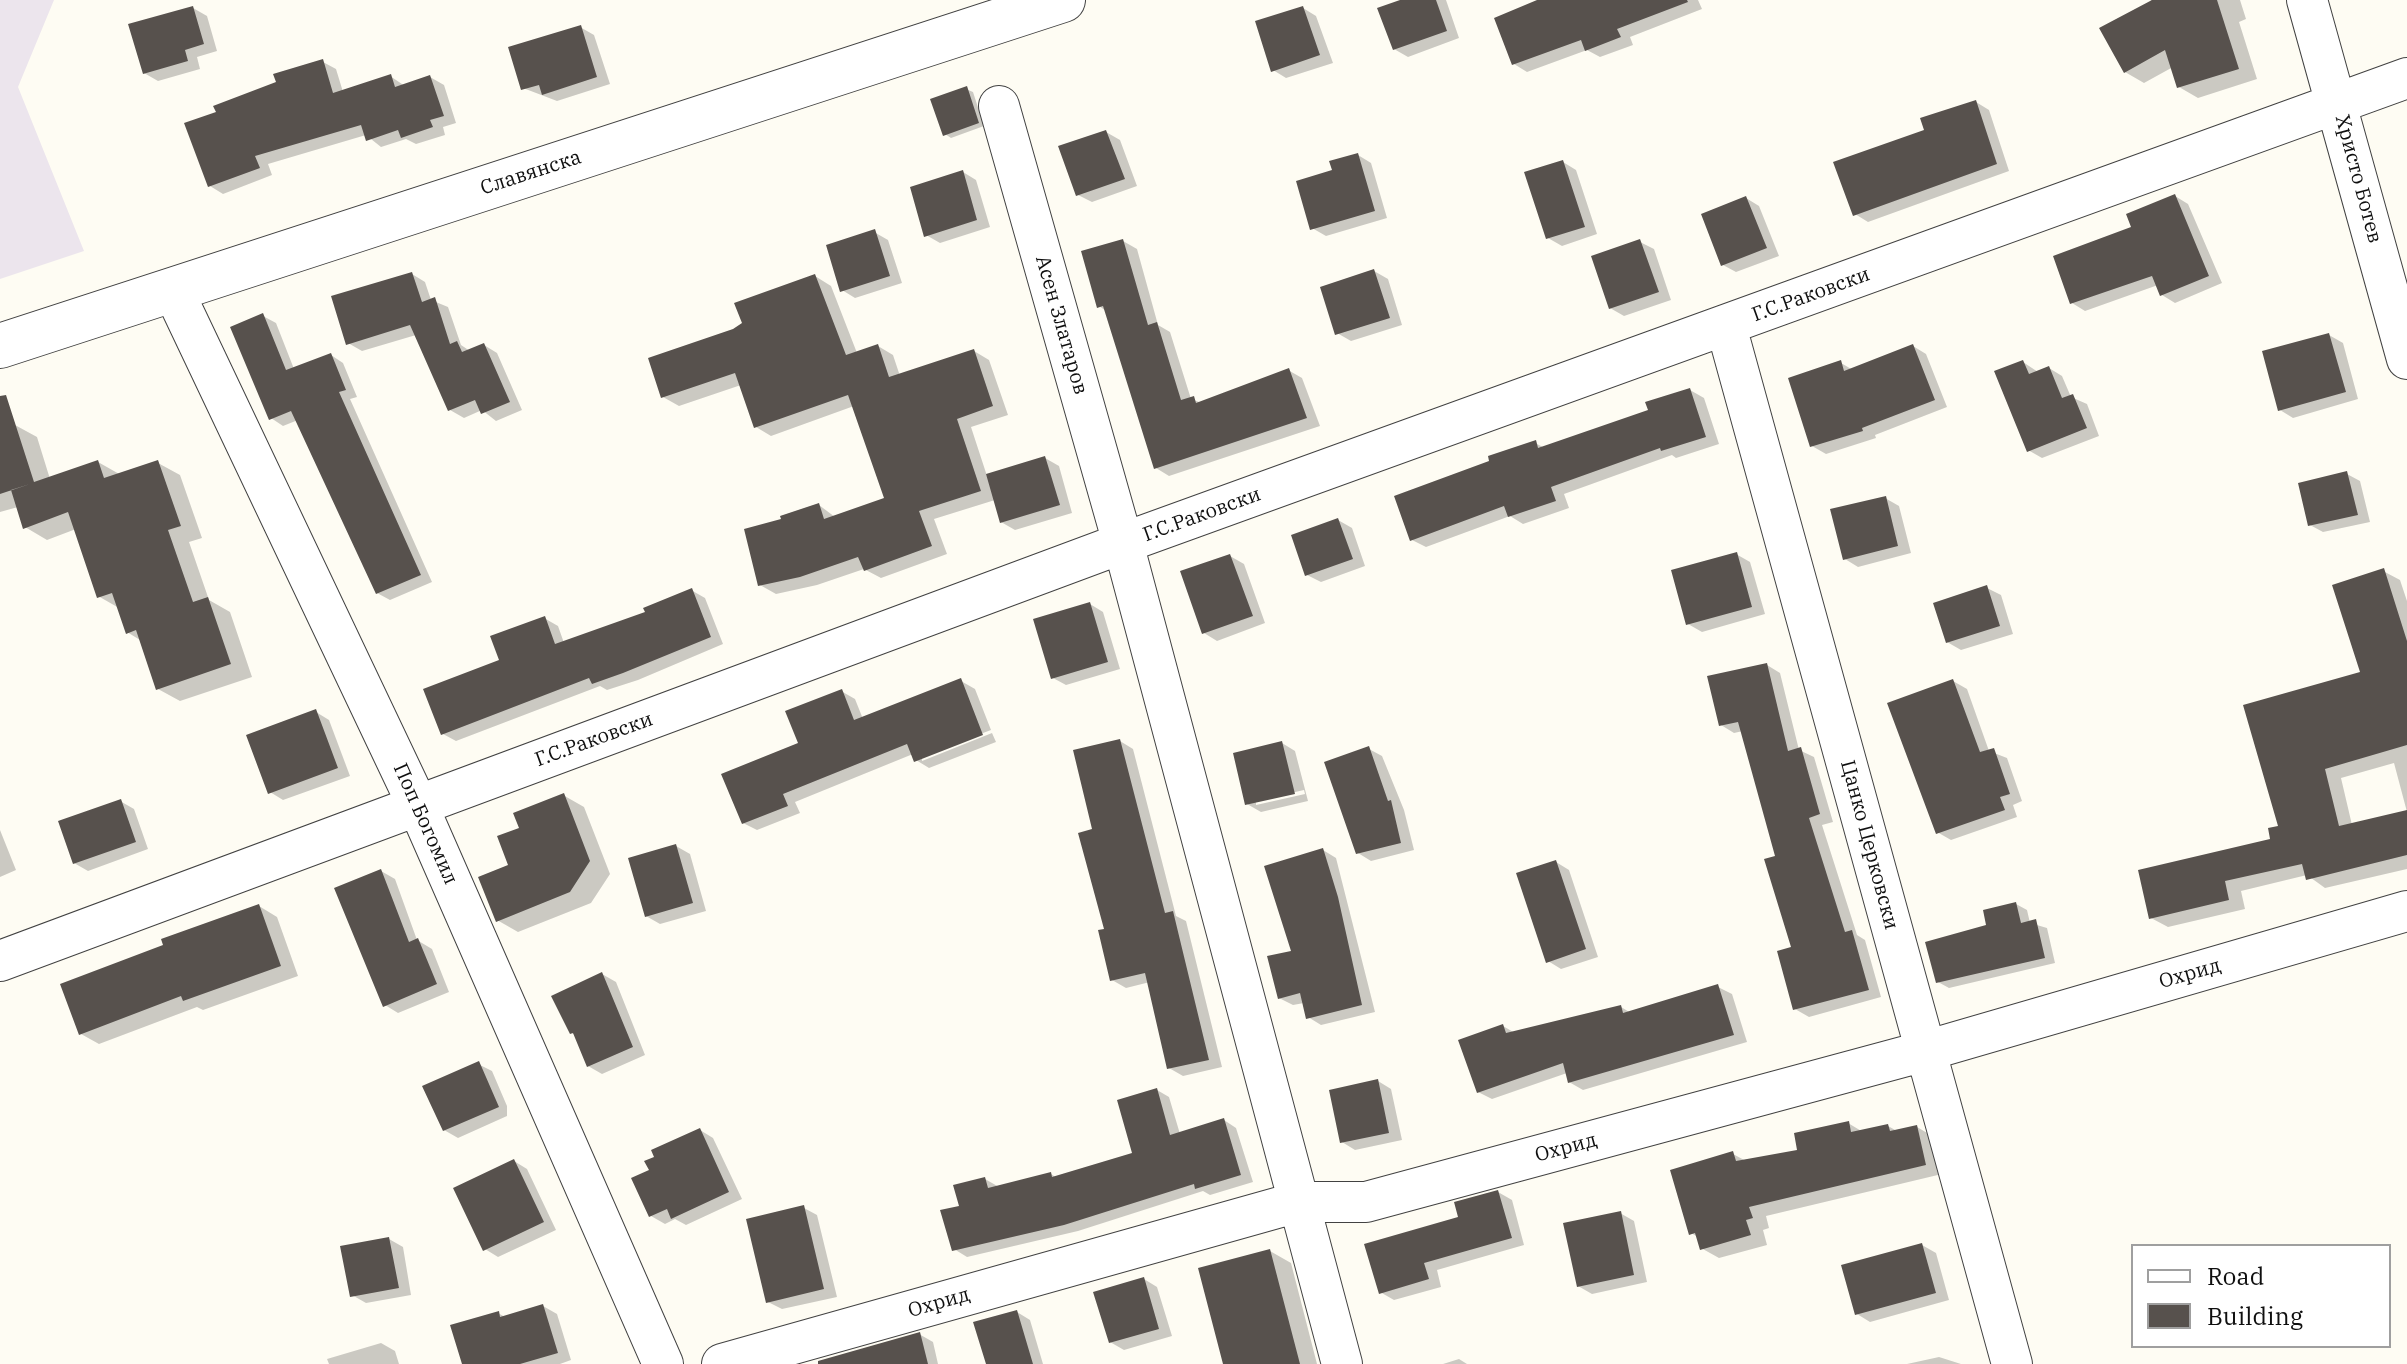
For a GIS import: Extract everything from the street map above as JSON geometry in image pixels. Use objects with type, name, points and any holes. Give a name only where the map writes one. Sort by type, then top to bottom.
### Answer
[{"type":"street","name":"Славянска","points":[[0,346],[1063,0]]},
{"type":"street","name":"Христо Ботев","points":[[2307,0],[2338,102],[2407,359]]},
{"type":"street","name":"Г.С.Раковски","points":[[0,961],[1123,543],[2407,78]]},
{"type":"street","name":"Асен Златаров","points":[[999,106],[1123,543],[1298,1202]]},
{"type":"street","name":"Поп Богомил","points":[[173,290],[418,806],[663,1364]]},
{"type":"street","name":"Цанко Церковски","points":[[1726,326],[2012,1364]]},
{"type":"street","name":"Охрид","points":[[722,1364],[1298,1202],[1366,1202],[1925,1051],[2407,911]]},
{"type":"street","points":[[1298,1202],[1342,1364]]},
{"type":"shaded area","points":[[0,0],[54,0],[18,87],[84,251],[0,279]]},
{"type":"building","points":[[1400,0],[1436,0],[1447,31],[1393,50],[1377,8]]},
{"type":"building","points":[[1537,0],[1688,2],[1617,29],[1621,37],[1585,51],[1581,40],[1512,65],[1494,18]]},
{"type":"building","points":[[2152,0],[2217,0],[2239,69],[2177,88],[2165,50],[2124,73],[2099,28]]},
{"type":"building","points":[[193,6],[204,44],[185,50],[188,61],[143,74],[128,24]]},
{"type":"building","points":[[1303,6],[1320,55],[1271,72],[1255,21]]},
{"type":"building","points":[[581,25],[597,77],[542,95],[539,85],[521,90],[508,47]]},
{"type":"building","points":[[323,59],[333,93],[391,74],[395,87],[430,75],[444,116],[430,120],[433,127],[401,138],[398,130],[366,141],[361,125],[255,156],[260,168],[208,187],[184,123],[216,112],[213,106],[276,82],[273,74]]},
{"type":"building","points":[[967,86],[979,123],[943,136],[930,99]]},
{"type":"building","points":[[1976,100],[1997,164],[1853,216],[1833,162],[1924,130],[1920,118]]},
{"type":"building","points":[[1106,130],[1125,179],[1076,196],[1058,146]]},
{"type":"building","points":[[1358,153],[1375,211],[1310,230],[1296,181],[1332,170],[1329,161]]},
{"type":"building","points":[[1563,160],[1585,227],[1546,239],[1524,172]]},
{"type":"building","points":[[963,170],[977,220],[924,237],[910,187]]},
{"type":"building","points":[[2175,194],[2209,276],[2160,296],[2152,276],[2070,304],[2053,256],[2131,227],[2126,214]]},
{"type":"building","points":[[1746,196],[1767,248],[1721,266],[1701,214]]},
{"type":"building","points":[[875,229],[890,276],[840,292],[826,245]]},
{"type":"building","points":[[1123,239],[1148,325],[1157,322],[1181,400],[1194,396],[1196,403],[1289,368],[1307,418],[1154,469],[1103,306],[1097,308],[1081,251]]},
{"type":"building","points":[[1640,239],[1659,292],[1609,309],[1591,256]]},
{"type":"building","points":[[1374,269],[1390,318],[1335,335],[1320,287]]},
{"type":"building","points":[[412,272],[422,302],[435,297],[450,344],[457,341],[462,352],[484,343],[510,402],[481,414],[475,400],[448,411],[410,325],[346,345],[331,296]]},
{"type":"building","points":[[815,274],[846,355],[878,344],[889,377],[974,349],[993,406],[957,419],[981,491],[919,511],[932,546],[864,571],[858,557],[800,577],[758,586],[744,529],[781,519],[780,516],[819,503],[824,519],[884,498],[848,395],[754,428],[735,373],[661,398],[648,358],[733,329],[742,323],[734,303]]},
{"type":"building","points":[[263,313],[286,370],[331,353],[346,390],[339,392],[421,575],[376,594],[291,411],[269,420],[230,327]]},
{"type":"building","points":[[2329,333],[2346,392],[2278,411],[2262,351]]},
{"type":"building","points":[[1913,344],[1935,400],[1862,428],[1863,431],[1810,447],[1788,378],[1841,360],[1844,371]]},
{"type":"building","points":[[2023,360],[2029,374],[2049,366],[2062,398],[2073,394],[2087,428],[2027,452],[1994,371]]},
{"type":"building","points":[[1690,388],[1706,437],[1661,451],[1660,448],[1551,487],[1556,501],[1508,517],[1504,506],[1410,541],[1394,496],[1489,461],[1488,456],[1536,440],[1538,448],[1648,410],[1645,402]]},
{"type":"building","points":[[6,395],[34,482],[98,460],[104,478],[158,460],[181,526],[168,530],[193,602],[208,597],[231,664],[156,690],[136,630],[126,634],[112,593],[97,598],[68,512],[23,529],[11,490],[0,494],[0,396]]},
{"type":"building","points":[[1045,456],[1060,505],[1000,523],[986,474]]},
{"type":"building","points":[[2347,471],[2358,515],[2308,526],[2298,483]]},
{"type":"building","points":[[1886,496],[1898,546],[1843,560],[1830,509]]},
{"type":"building","points":[[1338,518],[1353,559],[1305,576],[1291,535]]},
{"type":"building","points":[[1737,552],[1752,607],[1686,625],[1671,570]]},
{"type":"building","points":[[1230,554],[1253,616],[1202,634],[1180,571]]},
{"type":"building","points":[[2384,568],[2407,641],[2407,745],[2325,769],[2339,826],[2407,810],[2407,855],[2306,880],[2302,864],[2225,881],[2229,900],[2149,919],[2138,870],[2270,839],[2268,828],[2278,826],[2243,705],[2360,672],[2332,585]]},
{"type":"building","points":[[1987,585],[2000,626],[1946,643],[1933,603]]},
{"type":"building","points":[[692,588],[711,637],[623,673],[592,684],[589,678],[441,735],[423,689],[499,660],[490,636],[545,616],[555,644],[645,612],[643,608]]},
{"type":"building","points":[[1090,602],[1108,662],[1051,679],[1033,619]]},
{"type":"building","points":[[1767,663],[1788,751],[1801,747],[1820,814],[1809,818],[1845,932],[1852,930],[1869,990],[1793,1010],[1777,951],[1791,947],[1764,859],[1775,856],[1738,722],[1719,726],[1707,676]]},
{"type":"building","points":[[961,678],[983,735],[914,762],[907,744],[783,794],[788,806],[742,824],[721,774],[798,743],[785,711],[842,689],[854,720]]},
{"type":"building","points":[[1953,679],[1980,752],[1994,748],[2010,794],[2000,797],[2005,810],[1936,834],[1887,703]]},
{"type":"building","points":[[316,709],[338,768],[268,794],[246,735]]},
{"type":"building","points":[[1120,739],[1165,913],[1173,911],[1209,1060],[1167,1069],[1145,973],[1110,981],[1098,930],[1104,929],[1078,833],[1092,829],[1073,750]]},
{"type":"building","points":[[1282,741],[1295,794],[1245,805],[1233,753]]},
{"type":"building","points":[[1369,746],[1388,801],[1391,800],[1401,843],[1356,854],[1324,762]]},
{"type":"building","points":[[564,793],[590,861],[570,892],[496,922],[478,877],[508,865],[497,836],[519,828],[513,813]]},
{"type":"building","points":[[121,799],[136,842],[73,864],[58,821]]},
{"type":"building","points":[[676,844],[693,903],[645,917],[628,858]]},
{"type":"building","points":[[1323,848],[1338,897],[1362,1005],[1306,1019],[1300,993],[1278,999],[1267,956],[1291,951],[1264,866]]},
{"type":"building","points":[[1556,860],[1586,949],[1546,963],[1516,873]]},
{"type":"building","points":[[381,869],[409,942],[418,938],[437,984],[383,1007],[334,888]]},
{"type":"building","points":[[2016,902],[2021,923],[2036,919],[2045,958],[1936,983],[1925,942],[1986,925],[1983,910]]},
{"type":"building","points":[[259,904],[281,966],[183,1001],[181,996],[79,1035],[60,984],[163,945],[161,939]]},
{"type":"building","points":[[602,972],[633,1047],[587,1067],[573,1033],[570,1034],[551,996]]},
{"type":"building","points":[[1718,984],[1734,1035],[1568,1083],[1563,1063],[1477,1093],[1458,1040],[1503,1024],[1506,1033],[1621,1005],[1623,1013]]},
{"type":"building","points":[[479,1061],[499,1107],[443,1131],[422,1086]]},
{"type":"building","points":[[1378,1079],[1389,1133],[1340,1143],[1329,1090]]},
{"type":"building","points":[[1157,1088],[1170,1135],[1224,1118],[1241,1175],[1195,1189],[1194,1184],[1064,1225],[952,1251],[940,1210],[959,1206],[953,1185],[985,1177],[988,1188],[1051,1172],[1052,1177],[1132,1153],[1117,1100]]},
{"type":"building","points":[[1849,1121],[1851,1132],[1888,1124],[1890,1131],[1917,1125],[1926,1165],[1749,1207],[1753,1218],[1746,1220],[1751,1235],[1700,1250],[1695,1233],[1689,1235],[1670,1170],[1733,1151],[1736,1161],[1797,1150],[1794,1133]]},
{"type":"building","points":[[700,1128],[729,1192],[671,1219],[667,1209],[649,1217],[631,1178],[649,1170],[644,1161],[654,1157],[651,1150]]},
{"type":"building","points":[[514,1159],[544,1222],[483,1251],[453,1188]]},
{"type":"building","points":[[1498,1190],[1512,1238],[1424,1263],[1429,1279],[1379,1294],[1364,1244],[1458,1217],[1454,1202]]},
{"type":"building","points":[[804,1205],[824,1289],[766,1303],[746,1219]]},
{"type":"building","points":[[1621,1211],[1634,1275],[1577,1287],[1563,1223]]},
{"type":"building","points":[[389,1237],[399,1288],[350,1297],[340,1246]]},
{"type":"building","points":[[1922,1243],[1936,1293],[1855,1315],[1841,1265]]},
{"type":"building","points":[[1270,1249],[1300,1364],[1223,1364],[1198,1268]]},
{"type":"building","points":[[1144,1277],[1159,1329],[1109,1343],[1093,1292]]},
{"type":"building","points":[[543,1304],[558,1353],[520,1364],[462,1364],[450,1325],[499,1311],[500,1317]]},
{"type":"building","points":[[1017,1310],[1033,1364],[986,1364],[973,1322]]},
{"type":"building","points":[[920,1332],[928,1364],[818,1364],[818,1361]]}]
